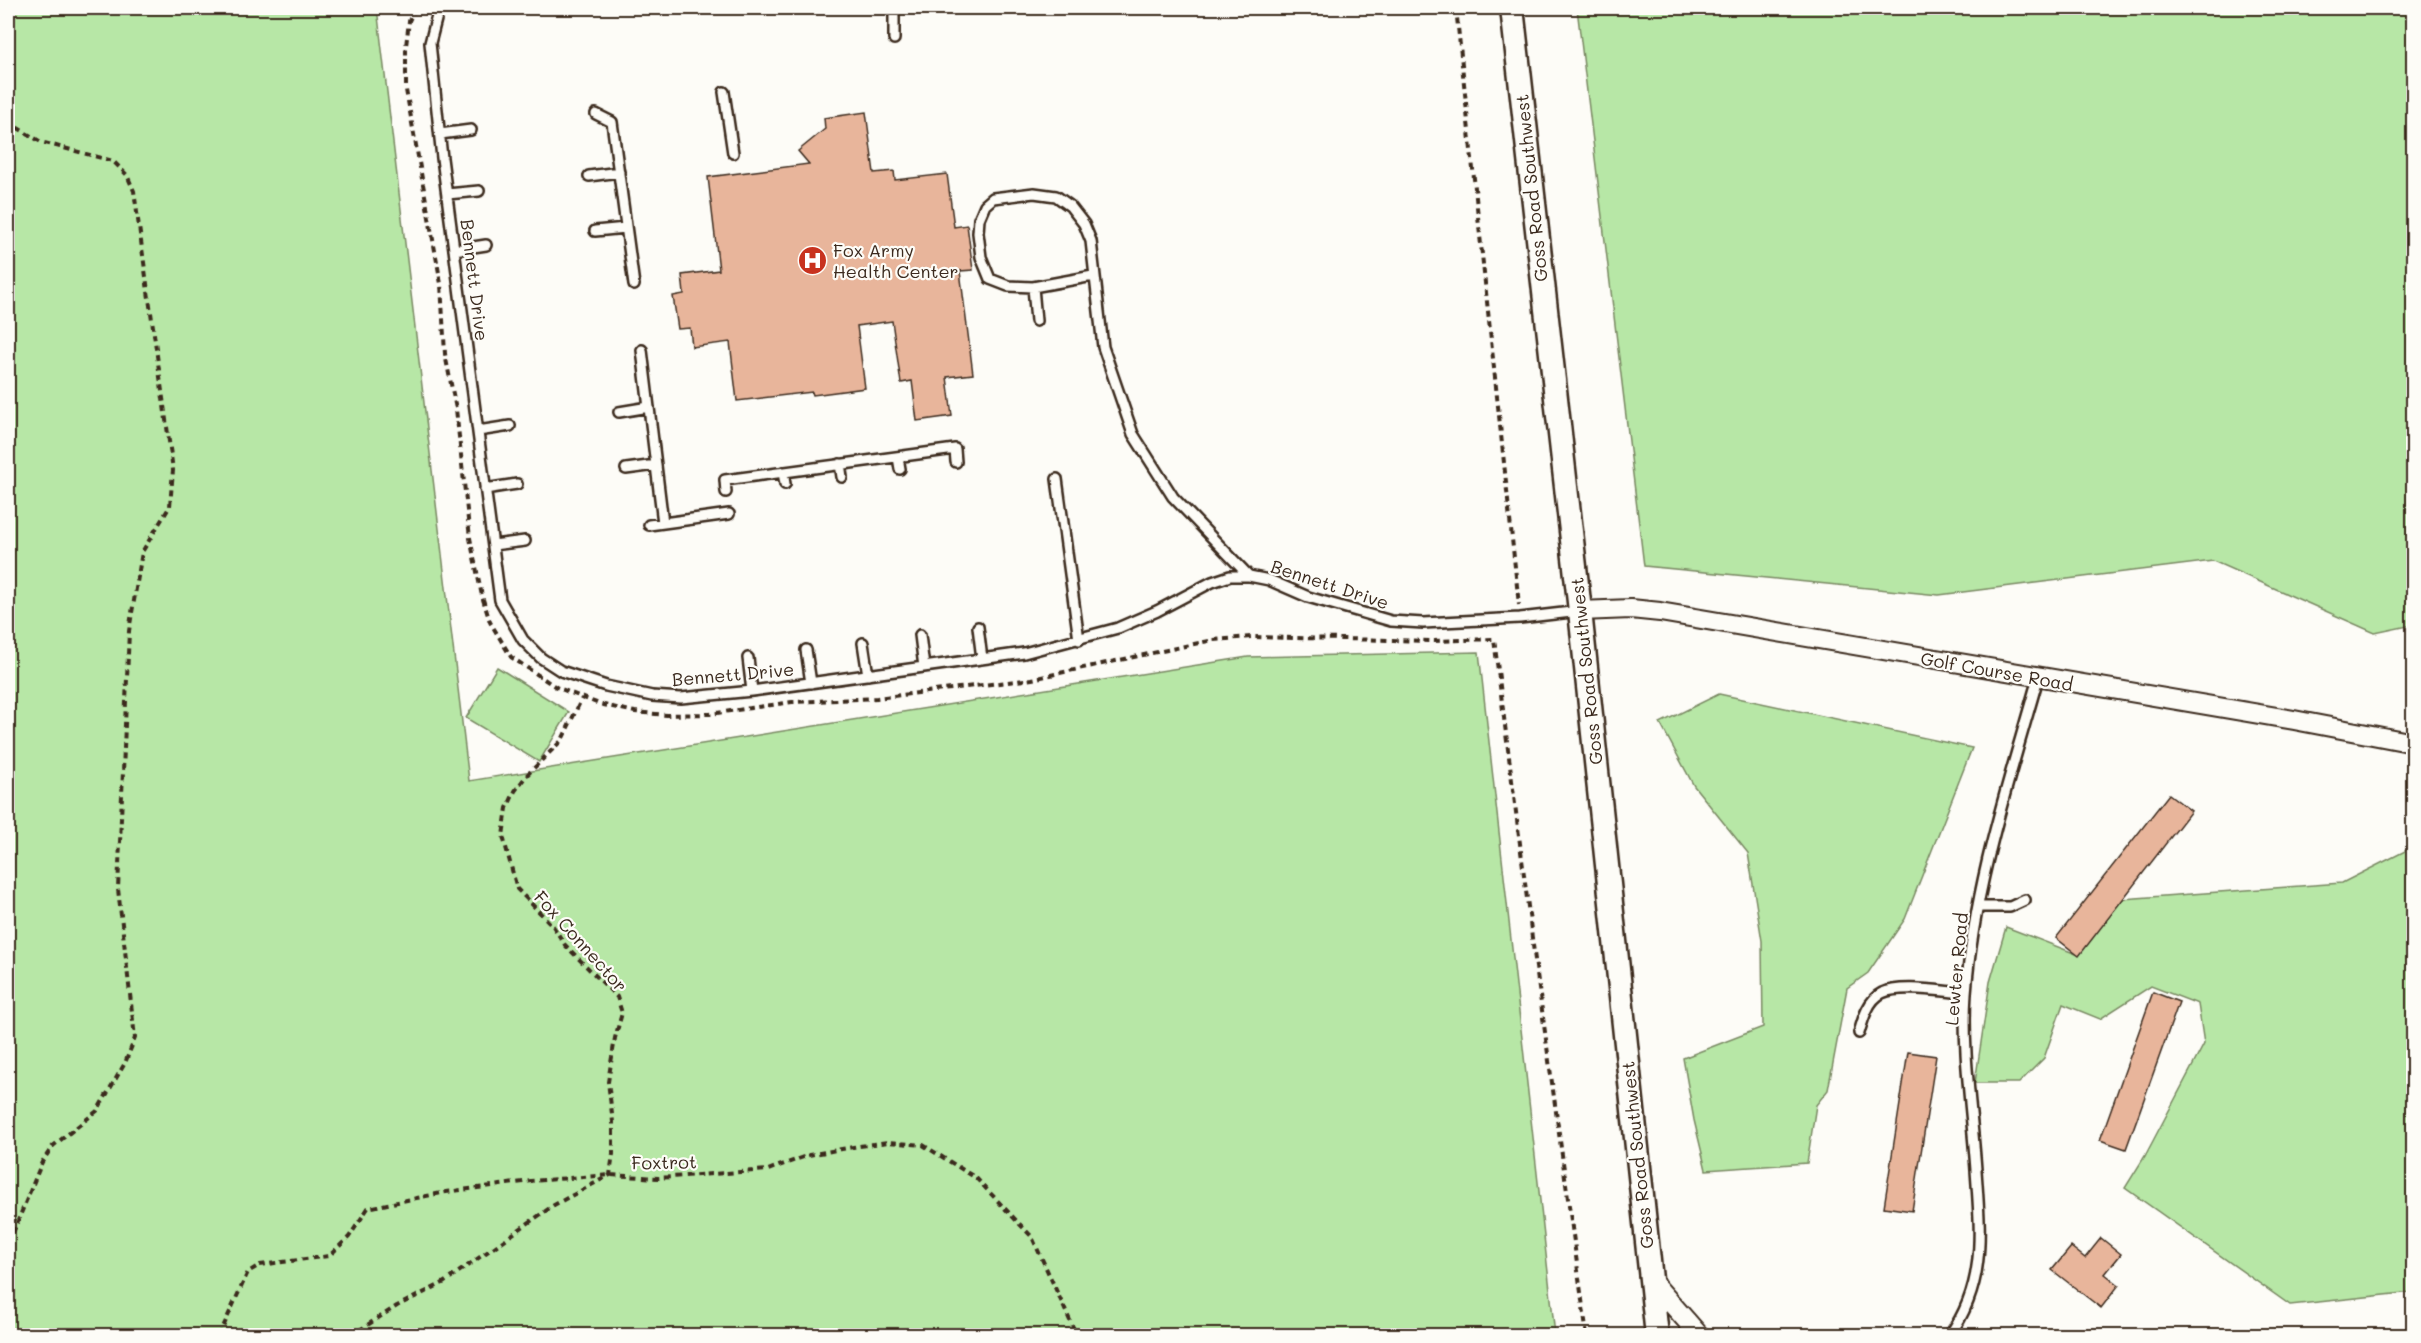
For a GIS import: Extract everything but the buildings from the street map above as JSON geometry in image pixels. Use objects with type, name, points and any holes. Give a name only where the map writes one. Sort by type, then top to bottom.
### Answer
[{"type":"street","name":"Goss Road Southwest","points":[[1512,8],[1580,611],[1657,1335]]},
{"type":"street","name":"Golf Course Road","points":[[1580,611],[1631,609],[1660,612],[2295,720],[2414,743]]},
{"type":"street","points":[[1650,1278],[1700,1335]]},
{"type":"lane","name":"Bennett Drive","points":[[439,8],[430,43],[454,250],[500,600],[523,640],[541,658],[561,671],[606,686],[652,696],[681,698],[752,691],[982,659],[1024,653],[1118,628],[1157,611],[1212,582],[1230,576],[1249,576],[1269,580],[1337,607],[1391,621],[1423,623],[1520,618],[1580,611]]},
{"type":"lane","points":[[894,8],[894,39]]},
{"type":"lane","points":[[724,92],[733,153]]},
{"type":"lane","points":[[596,114],[612,122],[634,285]]},
{"type":"lane","points":[[440,134],[471,130]]},
{"type":"lane","points":[[589,176],[619,172]]},
{"type":"lane","points":[[447,194],[479,190]]},
{"type":"lane","points":[[1093,276],[1033,287],[1008,286],[990,279],[981,257],[979,219],[985,205],[993,198],[1034,193],[1056,196],[1070,206],[1084,224],[1091,242],[1102,346],[1133,434],[1173,497],[1249,576]]},
{"type":"lane","points":[[595,231],[626,228]]},
{"type":"lane","points":[[454,250],[486,245]]},
{"type":"lane","points":[[1033,287],[1036,321]]},
{"type":"lane","points":[[642,350],[663,523]]},
{"type":"lane","points":[[619,412],[649,407]]},
{"type":"lane","points":[[478,431],[510,426]]},
{"type":"lane","points":[[726,492],[725,480],[955,449],[956,462]]},
{"type":"lane","points":[[898,457],[900,469]]},
{"type":"lane","points":[[840,464],[842,477]]},
{"type":"lane","points":[[626,469],[656,465]]},
{"type":"lane","points":[[783,472],[785,484]]},
{"type":"lane","points":[[1057,479],[1079,640]]},
{"type":"lane","points":[[485,489],[518,484]]},
{"type":"lane","points":[[649,525],[729,514]]},
{"type":"lane","points":[[493,545],[525,541]]},
{"type":"lane","points":[[978,627],[982,659]]},
{"type":"lane","points":[[920,635],[924,667]]},
{"type":"lane","points":[[864,643],[868,675]]},
{"type":"lane","points":[[806,651],[811,683]]},
{"type":"lane","points":[[748,658],[752,691]]},
{"type":"lane","name":"Lewter Road","points":[[1949,1335],[1958,1323],[1973,1292],[1980,1254],[1966,1048],[1966,993],[1978,907],[2001,809],[2038,678]]},
{"type":"lane","points":[[1978,907],[2010,907],[2025,900]]},
{"type":"lane","points":[[1859,1033],[1865,1014],[1881,994],[1895,990],[1966,993]]},
{"type":"path","points":[[1456,8],[1520,618]]},
{"type":"path","points":[[8,122],[41,142],[113,161],[127,175],[134,191],[173,470],[170,506],[142,552],[129,632],[118,889],[135,1038],[97,1112],[53,1146],[42,1162],[8,1240]]},
{"type":"path","name":"Fox Connector","points":[[582,698],[562,740],[515,790],[507,808],[504,836],[517,889],[553,926],[565,945],[617,997],[622,1013],[615,1038],[608,1082],[613,1143],[610,1175]]},
{"type":"path","name":"Foxtrot","points":[[219,1335],[248,1272],[260,1264],[329,1256],[349,1237],[368,1208],[446,1192],[610,1175],[658,1178],[768,1170],[809,1155],[888,1142],[923,1145],[976,1178],[1032,1237],[1077,1335]]},
{"type":"path","points":[[350,1335],[397,1306],[443,1284],[554,1205],[610,1175]]},
{"type":"green space","points":[[8,8],[377,8],[469,781],[1248,657],[1479,652],[1555,1335],[8,1335]]},
{"type":"green space","points":[[1577,8],[2413,8],[2413,625],[2375,633],[2213,561],[1939,595],[1644,566]]},
{"type":"green space","points":[[497,667],[569,712],[539,762],[466,718]]},
{"type":"green space","points":[[1719,694],[1972,748],[1905,919],[1868,973],[1847,988],[1828,1090],[1816,1105],[1807,1163],[1706,1170],[1694,1120],[1683,1058],[1763,1027],[1762,941],[1748,853],[1694,786],[1660,723]]},
{"type":"green space","points":[[2413,847],[2413,1292],[2290,1305],[2125,1188],[2145,1156],[2204,1044],[2198,1004],[2151,986],[2100,1019],[2063,1004],[2044,1058],[2019,1083],[1975,1083],[1990,982],[2006,927],[2079,955],[2122,899],[2342,883]]},
{"type":"place","name":"Fox Army Health Center","points":[[812,260]]}]
